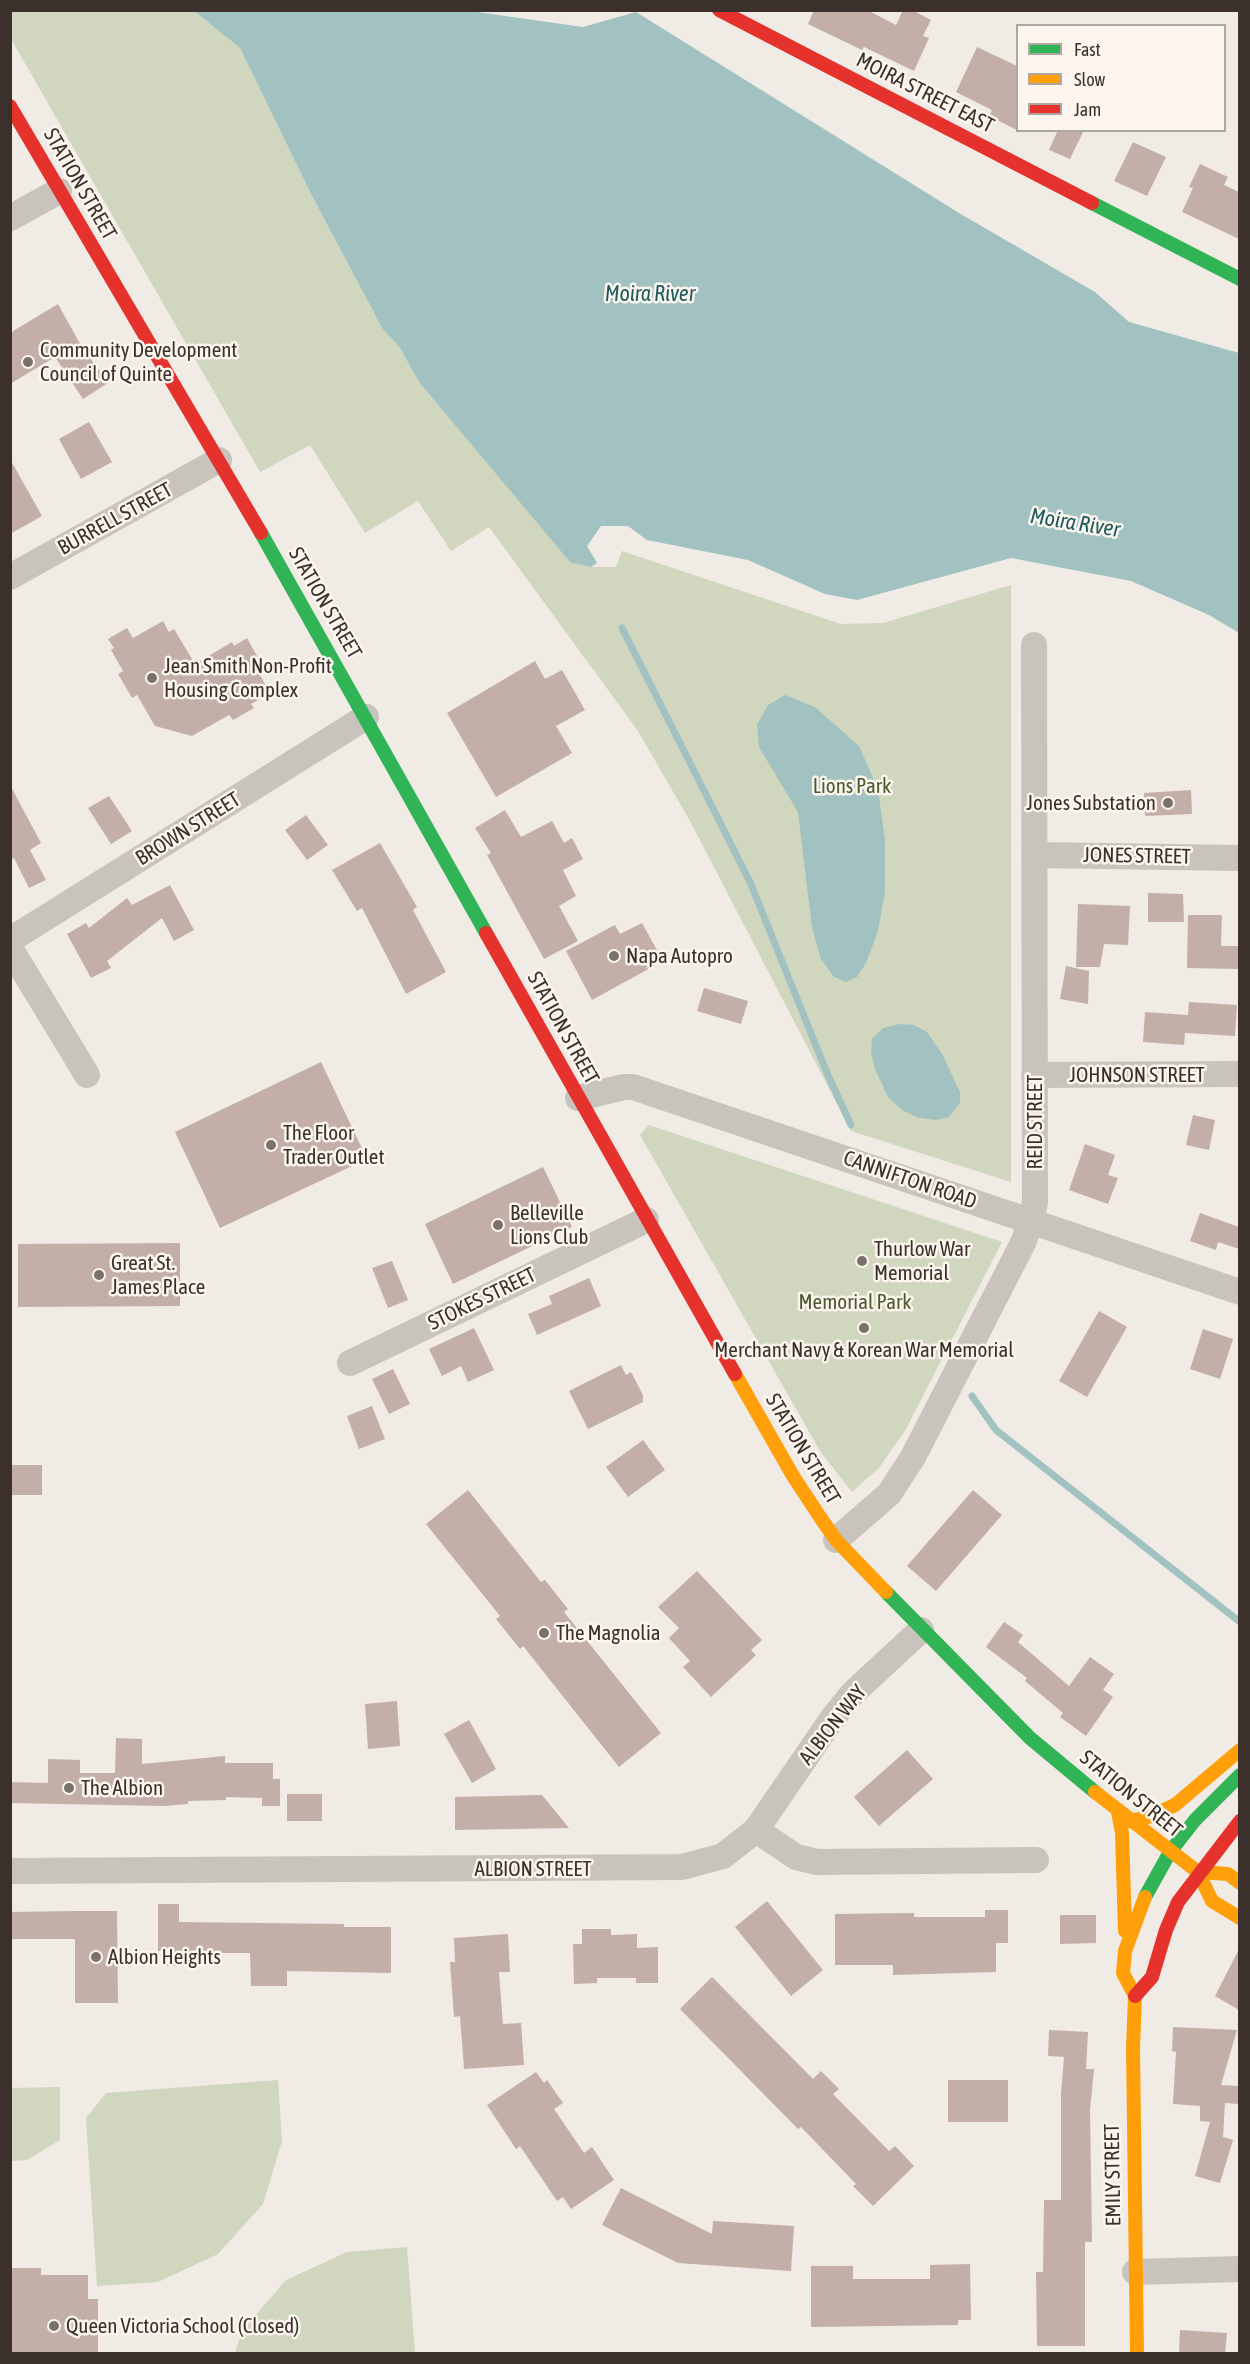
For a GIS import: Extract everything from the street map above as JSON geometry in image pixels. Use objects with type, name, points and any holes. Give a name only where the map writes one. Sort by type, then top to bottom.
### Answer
[{"type":"main road","name":"MOIRA STREET EAST","points":[[719,10],[1239,279]]},
{"type":"main road","name":"STATION STREET","points":[[10,106],[219,460],[366,717],[646,1220],[793,1476],[836,1540],[921,1630],[1030,1738],[1129,1821],[1198,1872],[1212,1901],[1239,1918]]},
{"type":"main road","points":[[1129,1821],[1148,1817],[1175,1805],[1239,1750]]},
{"type":"main road","name":"EMILY STREET","points":[[1137,2354],[1133,2048],[1135,1996],[1123,1973],[1125,1951],[1140,1906],[1170,1852],[1195,1820],[1239,1775]]},
{"type":"main road","points":[[1118,1812],[1122,1833],[1125,1951]]},
{"type":"main road","points":[[1135,1996],[1152,1977],[1166,1930],[1178,1902],[1198,1872],[1239,1821]]},
{"type":"main road","points":[[1198,1872],[1228,1874],[1239,1883]]},
{"type":"street","points":[[10,218],[59,191]]},
{"type":"street","name":"BURRELL STREET","points":[[10,577],[219,460]]},
{"type":"street","name":"REID STREET","points":[[836,1540],[889,1494],[913,1457],[1023,1243],[1031,1221],[1035,1202],[1034,645]]},
{"type":"street","name":"BROWN STREET","points":[[10,940],[366,717]]},
{"type":"street","name":"JONES STREET","points":[[1034,855],[1239,858]]},
{"type":"street","points":[[10,948],[87,1075]]},
{"type":"street","name":"JOHNSON STREET","points":[[1035,1075],[1239,1074]]},
{"type":"street","name":"CANNIFTON ROAD","points":[[578,1098],[624,1087],[633,1088],[1239,1292]]},
{"type":"street","name":"STOKES STREET","points":[[350,1363],[646,1220]]},
{"type":"street","name":"ALBION WAY","points":[[756,1830],[839,1710],[921,1630]]},
{"type":"street","points":[[756,1830],[796,1857],[818,1862],[1036,1860]]},
{"type":"street","name":"ALBION STREET","points":[[10,1871],[682,1867],[723,1856],[756,1830]]},
{"type":"street","points":[[1135,2272],[1239,2269]]},
{"type":"green space","name":"Lions Park","points":[[10,11],[194,11],[240,48],[311,194],[382,328],[400,348],[419,382],[570,561],[591,567],[616,567],[622,551],[841,624],[883,623],[1011,585],[1011,1182],[851,1131],[690,821],[638,731],[489,527],[451,551],[418,501],[365,533],[310,445],[260,472],[11,39]]},
{"type":"green space","name":"Memorial Park","points":[[649,1125],[1002,1242],[906,1429],[879,1468],[852,1492],[820,1451],[640,1135]]},
{"type":"green space","points":[[278,2080],[282,2141],[263,2204],[218,2254],[158,2282],[97,2286],[86,2118],[106,2093]]},
{"type":"green space","points":[[60,2087],[60,2140],[27,2160],[11,2161],[11,2088]]},
{"type":"green space","points":[[407,2247],[415,2353],[235,2353],[242,2331],[286,2280],[347,2252]]},
{"type":"water","name":"Moira River","points":[[463,10],[583,27],[636,12],[959,213],[1095,292],[1129,322],[1239,353],[1239,633],[1209,615],[1131,581],[1011,558],[857,600],[825,594],[748,560],[647,540],[628,526],[601,526],[587,546],[597,563],[591,567],[570,562],[419,382],[400,348],[382,328],[311,194],[240,48],[194,11]]},
{"type":"water","points":[[785,695],[815,707],[859,746],[878,789],[885,840],[885,892],[878,931],[866,963],[857,977],[846,982],[834,977],[821,959],[812,928],[798,812],[759,747],[757,725],[768,705]]},
{"type":"water","points":[[899,1024],[914,1025],[927,1032],[942,1054],[960,1092],[960,1103],[949,1117],[937,1120],[919,1118],[902,1110],[888,1097],[875,1069],[871,1052],[872,1039],[883,1028]]},
{"type":"building","points":[[814,10],[867,10],[896,25],[903,10],[912,10],[931,20],[923,36],[929,38],[914,71],[864,47],[862,50],[808,24]]},
{"type":"building","points":[[977,47],[1016,66],[1016,130],[989,116],[992,110],[956,92]]},
{"type":"building","points":[[1057,132],[1083,132],[1070,159],[1049,150]]},
{"type":"building","points":[[1133,142],[1166,157],[1147,196],[1114,181]]},
{"type":"building","points":[[1200,164],[1228,177],[1224,185],[1239,192],[1239,239],[1182,212],[1193,188],[1189,187]]},
{"type":"building","name":"Community Development Council of Quinte","points":[[58,304],[79,342],[108,383],[83,399],[55,357],[10,384],[10,333]]},
{"type":"building","points":[[89,422],[112,462],[81,479],[59,439]]},
{"type":"building","points":[[10,459],[42,516],[10,534]]},
{"type":"building","name":"Jean Smith Non-Profit Housing Complex","points":[[163,621],[169,632],[174,629],[195,664],[232,642],[234,646],[247,638],[262,665],[256,668],[270,693],[251,704],[254,708],[233,720],[229,715],[192,736],[155,726],[137,695],[132,698],[118,674],[123,671],[111,650],[114,648],[108,639],[127,628],[133,638]]},
{"type":"building","points":[[535,661],[545,679],[562,670],[585,710],[556,726],[572,753],[496,797],[447,713]]},
{"type":"building","points":[[10,785],[41,843],[30,850],[46,880],[29,888],[14,858],[10,860]]},
{"type":"building","name":"Jones Substation","points":[[1191,790],[1192,814],[1145,816],[1144,793]]},
{"type":"building","points":[[109,796],[132,831],[111,844],[88,808]]},
{"type":"building","points":[[505,810],[521,837],[552,821],[564,843],[572,838],[583,859],[563,870],[576,896],[559,906],[578,941],[544,959],[487,855],[491,853],[475,828]]},
{"type":"building","points":[[306,815],[328,845],[307,860],[285,830]]},
{"type":"building","points":[[380,843],[417,907],[413,910],[446,972],[406,994],[362,908],[357,911],[332,870]]},
{"type":"building","points":[[170,885],[194,930],[174,941],[162,918],[107,961],[111,968],[91,978],[67,934],[86,923],[89,928],[127,898],[132,905]]},
{"type":"building","points":[[1148,893],[1183,894],[1184,922],[1148,922]]},
{"type":"building","points":[[1078,904],[1130,906],[1128,945],[1104,944],[1100,967],[1076,967]]},
{"type":"building","points":[[1188,915],[1222,915],[1221,946],[1239,946],[1239,969],[1187,968]]},
{"type":"building","name":"Napa Autopro","points":[[642,923],[663,961],[592,1000],[566,951],[615,925],[620,934]]},
{"type":"building","points":[[1066,966],[1089,971],[1088,1004],[1060,999]]},
{"type":"building","points":[[704,988],[748,1001],[741,1024],[697,1011]]},
{"type":"building","points":[[1189,1002],[1237,1005],[1235,1036],[1185,1033],[1184,1045],[1143,1042],[1145,1012],[1188,1015]]},
{"type":"building","name":"The Floor Trader Outlet","points":[[321,1062],[367,1159],[220,1228],[175,1132]]},
{"type":"building","points":[[1193,1115],[1215,1120],[1209,1150],[1186,1145]]},
{"type":"building","points":[[1085,1144],[1115,1155],[1108,1175],[1118,1178],[1108,1204],[1069,1190]]},
{"type":"building","name":"Belleville Lions Club","points":[[543,1167],[572,1227],[453,1284],[425,1224]]},
{"type":"building","points":[[1200,1213],[1239,1227],[1239,1249],[1218,1242],[1216,1250],[1190,1241]]},
{"type":"building","name":"Great St. James Place","points":[[180,1243],[180,1306],[18,1307],[18,1244]]},
{"type":"building","points":[[392,1261],[408,1300],[388,1308],[372,1268]]},
{"type":"building","points":[[589,1278],[601,1306],[537,1335],[528,1314],[552,1304],[549,1296]]},
{"type":"building","points":[[1099,1311],[1127,1327],[1087,1397],[1059,1381]]},
{"type":"building","points":[[474,1328],[494,1370],[468,1382],[461,1366],[442,1376],[429,1349]]},
{"type":"building","points":[[1203,1329],[1233,1339],[1220,1379],[1190,1369]]},
{"type":"building","points":[[621,1365],[626,1375],[631,1372],[643,1395],[643,1402],[588,1429],[569,1391]]},
{"type":"building","points":[[393,1369],[410,1404],[389,1414],[372,1379]]},
{"type":"building","points":[[372,1406],[385,1439],[359,1449],[347,1416]]},
{"type":"building","points":[[643,1440],[665,1470],[628,1497],[606,1467]]},
{"type":"building","points":[[10,1465],[42,1465],[42,1495],[10,1495]]},
{"type":"building","name":"The Magnolia","points":[[468,1490],[541,1582],[545,1580],[568,1609],[564,1612],[661,1733],[619,1767],[523,1646],[520,1649],[496,1619],[500,1616],[426,1524]]},
{"type":"building","points":[[973,1490],[1002,1515],[936,1591],[907,1566]]},
{"type":"building","points":[[697,1571],[762,1640],[751,1650],[756,1655],[711,1697],[683,1667],[690,1661],[669,1638],[679,1628],[658,1607]]},
{"type":"building","points":[[1004,1622],[1023,1635],[1018,1642],[1069,1686],[1090,1657],[1114,1674],[1103,1690],[1113,1697],[1086,1736],[1060,1717],[1063,1713],[1025,1681],[1027,1678],[986,1647]]},
{"type":"building","points":[[397,1701],[400,1746],[368,1749],[365,1704]]},
{"type":"building","points":[[469,1720],[496,1769],[472,1783],[444,1734]]},
{"type":"building","points":[[116,1738],[142,1739],[142,1764],[225,1756],[225,1763],[273,1763],[273,1779],[280,1779],[280,1806],[262,1806],[262,1798],[226,1797],[226,1800],[188,1801],[188,1804],[164,1806],[10,1803],[10,1782],[48,1783],[48,1759],[80,1760],[80,1773],[115,1773]]},
{"type":"building","points":[[907,1750],[933,1779],[879,1826],[854,1797]]},
{"type":"building","points":[[287,1794],[322,1794],[322,1821],[287,1821]]},
{"type":"building","points":[[542,1795],[569,1828],[455,1830],[455,1797]]},
{"type":"building","points":[[767,1901],[823,1970],[791,1996],[735,1927]]},
{"type":"building","points":[[158,1904],[179,1904],[179,1922],[344,1924],[344,1927],[391,1927],[391,1973],[287,1971],[287,1986],[251,1986],[250,1953],[179,1953],[179,1966],[162,1966],[162,1951],[158,1951]]},
{"type":"building","points":[[985,1910],[1008,1910],[1008,1943],[996,1943],[996,1972],[893,1975],[893,1965],[835,1965],[835,1914],[914,1913],[914,1917],[985,1917]]},
{"type":"building","name":"Albion Heights","points":[[117,1911],[118,2003],[75,2003],[75,1939],[10,1939],[10,1912]]},
{"type":"building","points":[[1060,1915],[1096,1915],[1096,1943],[1060,1944]]},
{"type":"building","points":[[582,1929],[611,1929],[611,1935],[637,1934],[637,1948],[658,1947],[658,1983],[636,1983],[636,1978],[597,1978],[597,1983],[574,1984],[573,1944],[582,1944]]},
{"type":"building","points":[[508,1934],[510,1972],[499,1972],[503,2024],[521,2023],[524,2065],[464,2069],[460,2016],[454,2017],[450,1962],[455,1962],[454,1938]]},
{"type":"building","points":[[1239,1949],[1239,2010],[1215,1996]]},
{"type":"building","points":[[712,1977],[813,2079],[821,2071],[839,2089],[833,2094],[889,2151],[895,2146],[914,2166],[873,2206],[853,2186],[856,2184],[801,2127],[798,2129],[680,2009]]},
{"type":"building","points":[[1173,2027],[1237,2030],[1221,2085],[1239,2086],[1238,2104],[1225,2103],[1223,2137],[1233,2140],[1220,2183],[1195,2176],[1210,2122],[1200,2121],[1200,2106],[1173,2104],[1176,2052],[1172,2051]]},
{"type":"building","points":[[1049,2030],[1088,2032],[1086,2069],[1094,2069],[1090,2110],[1092,2242],[1085,2242],[1085,2346],[1037,2346],[1036,2272],[1043,2272],[1044,2200],[1061,2200],[1061,2094],[1064,2057],[1048,2056]]},
{"type":"building","points":[[536,2072],[544,2083],[547,2080],[563,2103],[554,2109],[584,2153],[592,2147],[614,2180],[571,2209],[563,2197],[557,2201],[520,2146],[516,2149],[487,2105]]},
{"type":"building","points":[[948,2080],[1008,2080],[1008,2122],[948,2122]]},
{"type":"building","points":[[621,2188],[712,2234],[713,2221],[794,2226],[791,2271],[678,2263],[602,2225]]},
{"type":"building","points":[[970,2264],[971,2320],[958,2320],[958,2325],[811,2327],[811,2266],[853,2266],[853,2279],[930,2279],[930,2265]]},
{"type":"building","name":"Queen Victoria School (Closed)","points":[[10,2268],[41,2268],[41,2275],[88,2275],[88,2299],[98,2299],[98,2354],[10,2354]]},
{"type":"building","points":[[1180,2330],[1227,2333],[1225,2354],[1179,2354]]},
{"type":"waterway","points":[[622,628],[750,882],[827,1073],[851,1125]]},
{"type":"waterway","points":[[972,1396],[996,1430],[1240,1622]]},
{"type":"traffic: fast","points":[[1092,203],[1240,279]]},
{"type":"traffic: fast","points":[[261,533],[486,933]]},
{"type":"traffic: fast","points":[[886,1592],[1030,1738],[1095,1792]]},
{"type":"traffic: fast","points":[[1145,1897],[1170,1852],[1195,1820],[1240,1775]]},
{"type":"traffic: slow","points":[[735,1374],[793,1476],[820,1517],[836,1540],[886,1592]]},
{"type":"traffic: slow","points":[[1129,1821],[1148,1817],[1175,1805],[1240,1750]]},
{"type":"traffic: slow","points":[[1095,1792],[1198,1872],[1212,1901],[1240,1918]]},
{"type":"traffic: slow","points":[[1118,1812],[1122,1833],[1125,1931]]},
{"type":"traffic: slow","points":[[1198,1872],[1228,1874],[1240,1883]]},
{"type":"traffic: slow","points":[[1137,2354],[1133,2048],[1135,1996],[1123,1973],[1125,1951],[1145,1897]]},
{"type":"traffic: jam","points":[[719,10],[1092,203]]},
{"type":"traffic: jam","points":[[10,106],[261,533]]},
{"type":"traffic: jam","points":[[486,933],[735,1374]]},
{"type":"traffic: jam","points":[[1135,1996],[1152,1977],[1166,1930],[1178,1902],[1240,1821]]},
{"type":"place","name":"Community Development Council of Quinte","points":[[28,362]]},
{"type":"place","name":"Jean Smith Non-Profit Housing Complex","points":[[152,678]]},
{"type":"place","name":"Jones Substation","points":[[1168,803]]},
{"type":"place","name":"Napa Autopro","points":[[614,956]]},
{"type":"place","name":"The Floor Trader Outlet","points":[[271,1145]]},
{"type":"place","name":"Belleville Lions Club","points":[[498,1225]]},
{"type":"place","name":"Thurlow War Memorial","points":[[862,1261]]},
{"type":"place","name":"Great St. James Place","points":[[99,1275]]},
{"type":"place","name":"Merchant Navy & Korean War Memorial","points":[[864,1328]]},
{"type":"place","name":"The Magnolia","points":[[544,1633]]},
{"type":"place","name":"The Albion","points":[[69,1788]]},
{"type":"place","name":"Albion Heights","points":[[96,1957]]},
{"type":"place","name":"Queen Victoria School (Closed)","points":[[54,2326]]}]
